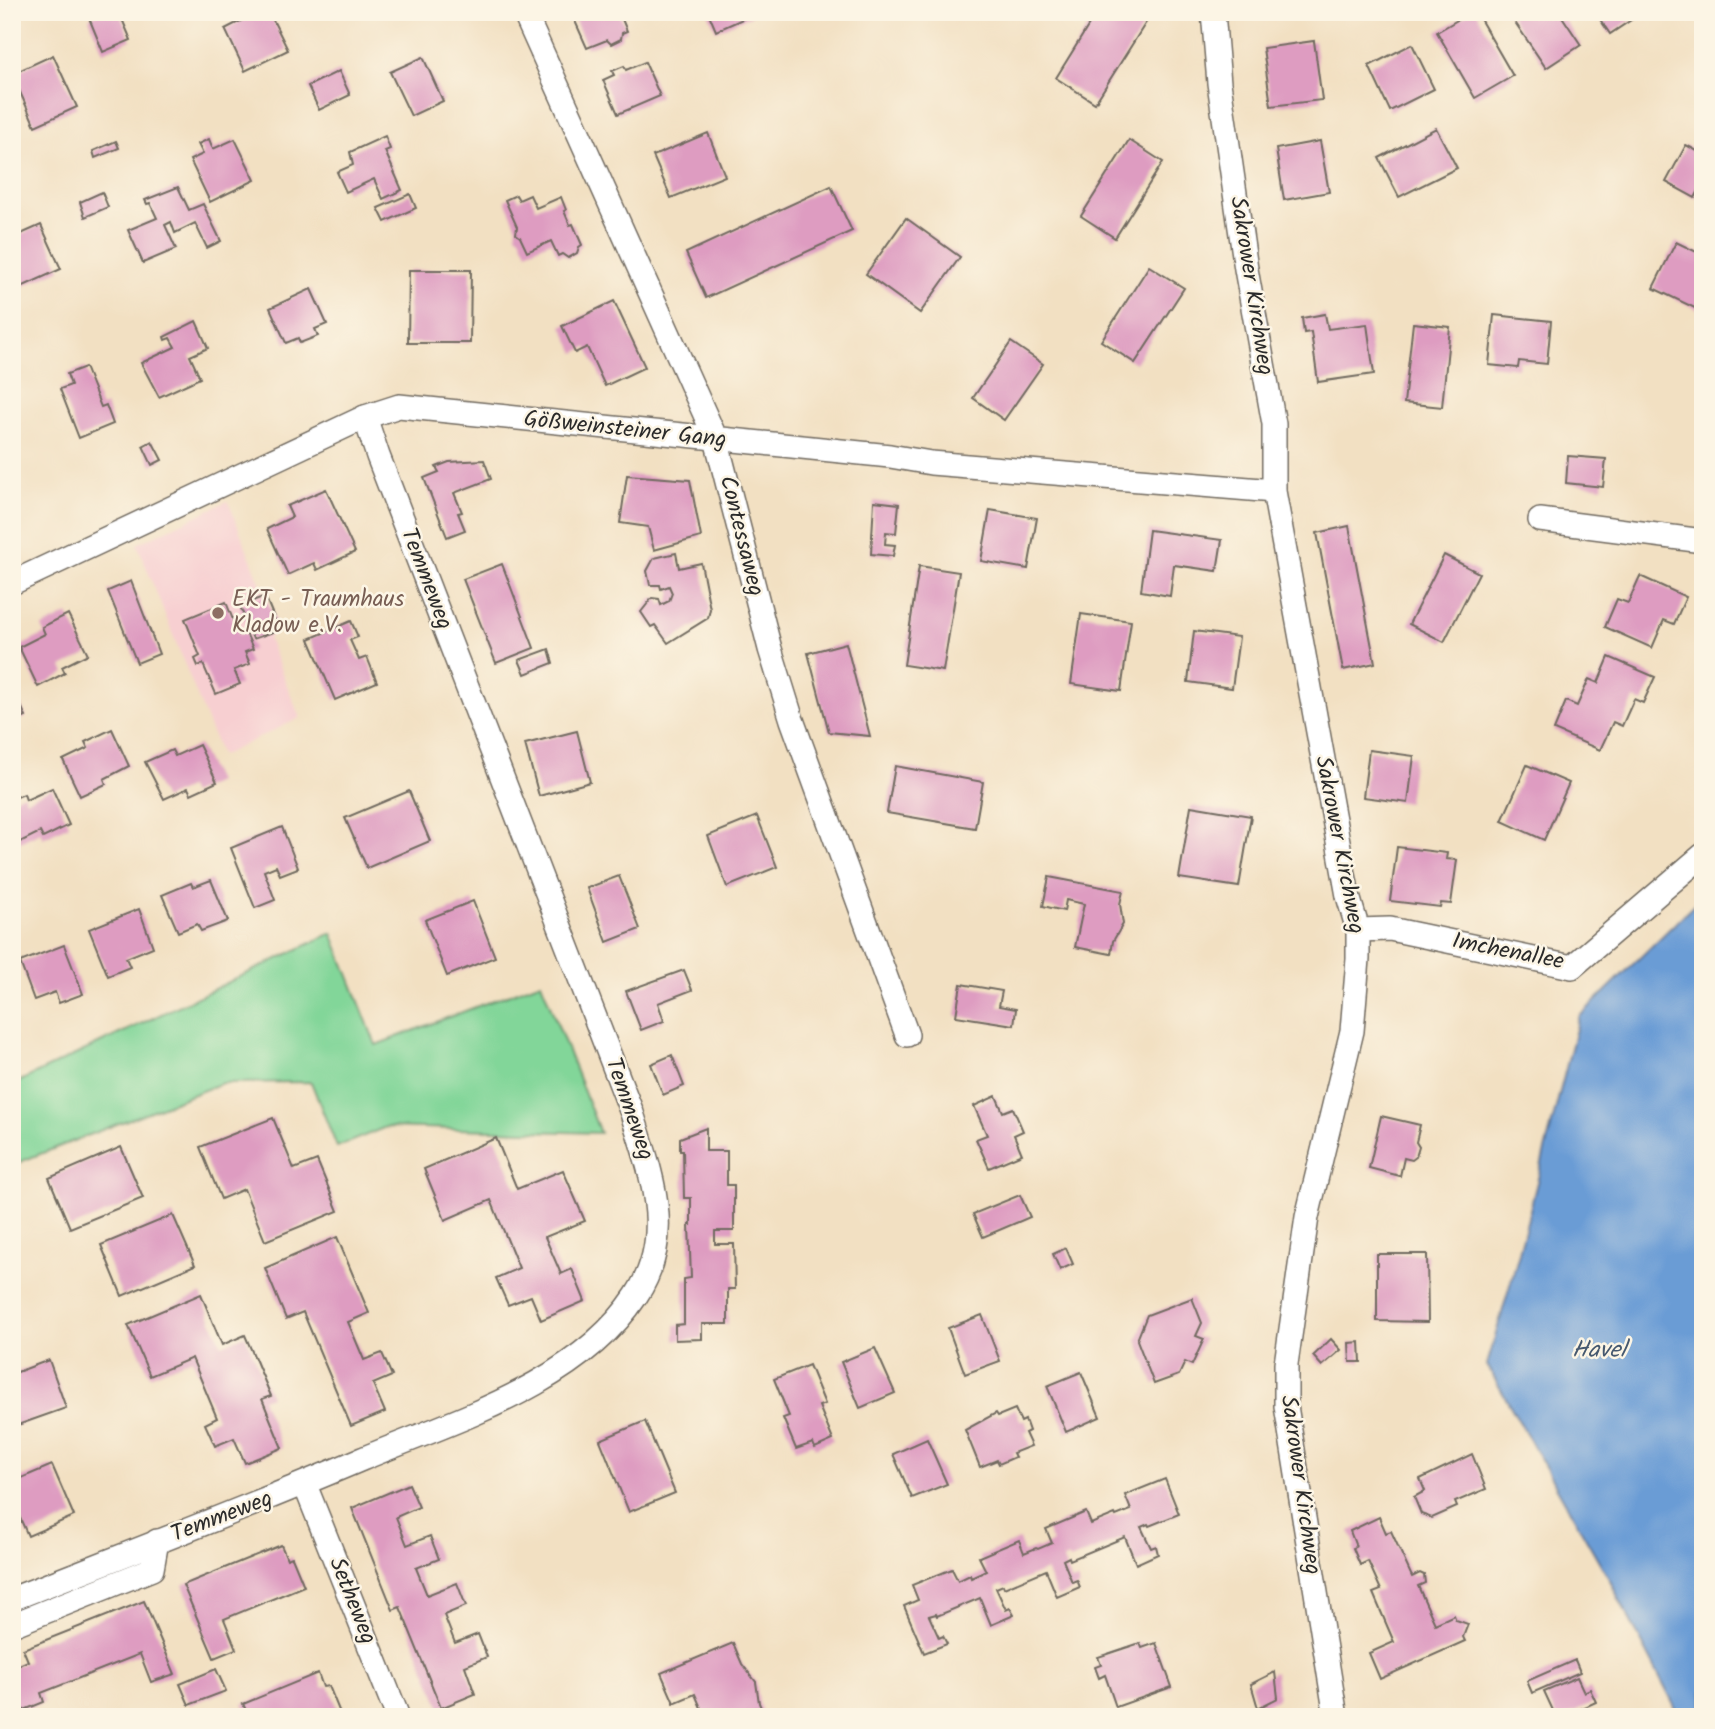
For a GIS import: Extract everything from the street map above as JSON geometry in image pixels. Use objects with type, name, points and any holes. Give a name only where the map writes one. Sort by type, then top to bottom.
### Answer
[{"type":"street","name":"Contessaweg","points":[[524,12],[716,439],[767,639],[792,720],[907,1035]]},
{"type":"street","name":"Sakrower Kirchweg","points":[[1213,12],[1219,83],[1246,269],[1274,424],[1274,491],[1348,896],[1358,930],[1352,1031],[1307,1217],[1285,1388],[1336,1717]]},
{"type":"street","name":"Gößweinsteiner Gang","points":[[12,583],[365,416],[399,406],[890,456],[931,463],[1274,491]]},
{"type":"street","name":"Temmeweg","points":[[12,1599],[305,1485],[492,1405],[544,1379],[585,1352],[611,1328],[638,1295],[650,1267],[658,1233],[659,1211],[632,1113],[378,456],[365,416]]},
{"type":"street","points":[[1540,520],[1703,541]]},
{"type":"street","name":"Imchenallee","points":[[1358,930],[1390,929],[1572,967],[1703,855]]},
{"type":"street","name":"Setheweg","points":[[305,1485],[398,1717]]},
{"type":"street","name":"Temmeweg","points":[[12,1625],[152,1569],[157,1541]]},
{"type":"shaded area","name":"EKT - Traumhaus Kladow e.V.","points":[[228,501],[279,630],[268,638],[300,718],[221,756],[137,544]]},
{"type":"green space","points":[[332,933],[376,1045],[541,982],[600,1133],[386,1127],[337,1147],[311,1082],[222,1083],[12,1165],[12,1085]]},
{"type":"water","name":"Havel","points":[[1703,896],[1703,1717],[1680,1717],[1608,1577],[1487,1365],[1518,1257],[1579,1017]]},
{"type":"building","points":[[103,12],[119,12],[131,40],[103,52],[89,18]]},
{"type":"building","points":[[258,12],[269,12],[288,50],[245,71],[225,29]]},
{"type":"building","points":[[571,12],[619,12],[627,31],[622,33],[621,39],[611,44],[607,40],[587,48]]},
{"type":"building","points":[[708,12],[758,12],[716,31]]},
{"type":"building","points":[[1097,12],[1152,13],[1095,103],[1056,78]]},
{"type":"building","points":[[1471,12],[1476,12],[1513,76],[1475,98],[1437,32]]},
{"type":"building","points":[[1508,12],[1559,12],[1581,45],[1546,68]]},
{"type":"building","points":[[1595,12],[1643,12],[1610,34]]},
{"type":"building","points":[[1314,41],[1322,100],[1271,106],[1263,48]]},
{"type":"building","points":[[1412,44],[1434,89],[1390,111],[1369,66]]},
{"type":"building","points":[[53,55],[77,107],[35,126],[12,74]]},
{"type":"building","points":[[423,57],[443,101],[411,116],[390,72]]},
{"type":"building","points":[[645,62],[660,96],[618,114],[603,80],[614,75],[612,71],[624,66],[626,70]]},
{"type":"building","points":[[339,71],[350,95],[319,110],[308,86]]},
{"type":"building","points":[[1436,128],[1457,168],[1399,197],[1379,158]]},
{"type":"building","points":[[708,133],[725,176],[671,198],[653,156]]},
{"type":"building","points":[[385,136],[390,149],[385,151],[402,190],[383,199],[374,179],[346,192],[337,172],[353,165],[350,152]]},
{"type":"building","points":[[209,139],[213,149],[235,139],[255,180],[210,202],[190,160],[203,154],[198,144]]},
{"type":"building","points":[[1129,140],[1163,162],[1115,238],[1081,216]]},
{"type":"building","points":[[116,141],[119,148],[95,158],[93,151]]},
{"type":"building","points":[[1320,141],[1329,192],[1284,200],[1276,149]]},
{"type":"building","points":[[1686,145],[1703,154],[1703,183],[1695,198],[1666,182]]},
{"type":"building","points":[[831,186],[852,231],[706,298],[686,253]]},
{"type":"building","points":[[178,187],[189,210],[203,204],[221,241],[207,248],[195,223],[175,233],[171,222],[165,225],[176,249],[143,263],[128,230],[157,218],[150,203],[147,204],[145,200]]},
{"type":"building","points":[[102,192],[108,207],[85,217],[80,202]]},
{"type":"building","points":[[410,194],[416,208],[385,222],[378,208]]},
{"type":"building","points":[[516,195],[519,200],[530,195],[536,208],[561,197],[570,225],[573,224],[582,245],[577,253],[568,258],[562,254],[558,256],[551,241],[527,252],[516,234],[517,227],[505,200]]},
{"type":"building","points":[[906,218],[960,257],[920,313],[866,274]]},
{"type":"building","points":[[41,225],[61,269],[17,289],[12,280],[12,238]]},
{"type":"building","points":[[1676,242],[1703,255],[1701,311],[1653,288]]},
{"type":"building","points":[[1149,266],[1184,288],[1135,363],[1101,341]]},
{"type":"building","points":[[409,270],[471,270],[470,343],[408,343]]},
{"type":"building","points":[[311,289],[327,324],[315,329],[318,336],[300,343],[298,338],[286,343],[270,308]]},
{"type":"building","points":[[614,301],[645,367],[605,386],[587,347],[575,353],[562,326]]},
{"type":"building","points":[[1325,314],[1328,329],[1367,324],[1374,374],[1318,382],[1311,332],[1304,333],[1302,318]]},
{"type":"building","points":[[1494,315],[1551,321],[1547,364],[1519,361],[1518,368],[1489,365]]},
{"type":"building","points":[[196,321],[208,348],[190,356],[200,378],[159,397],[141,363],[175,347],[170,338],[165,340],[164,337]]},
{"type":"building","points":[[1413,323],[1450,327],[1442,407],[1404,403]]},
{"type":"building","points":[[1011,342],[1043,364],[1004,420],[973,398]]},
{"type":"building","points":[[85,367],[101,407],[106,405],[113,424],[79,438],[60,389],[71,385],[67,374]]},
{"type":"building","points":[[152,441],[162,460],[152,465],[143,446]]},
{"type":"building","points":[[1568,456],[1606,459],[1603,487],[1566,483]]},
{"type":"building","points":[[484,460],[491,479],[454,493],[462,512],[458,513],[465,530],[447,537],[424,478],[439,472],[436,467],[449,462]]},
{"type":"building","points":[[627,475],[690,480],[701,537],[654,550],[648,527],[620,523]]},
{"type":"building","points":[[326,489],[355,552],[317,570],[314,563],[288,575],[267,529],[292,517],[287,506]]},
{"type":"building","points":[[874,501],[899,504],[896,533],[886,532],[885,544],[895,545],[893,556],[871,554]]},
{"type":"building","points":[[990,510],[1037,518],[1028,569],[981,561]]},
{"type":"building","points":[[1349,526],[1375,663],[1343,670],[1317,533]]},
{"type":"building","points":[[1149,530],[1222,540],[1217,571],[1174,565],[1170,596],[1141,591]]},
{"type":"building","points":[[676,553],[679,568],[701,563],[710,609],[708,618],[668,643],[655,625],[651,627],[641,612],[652,598],[659,599],[661,605],[669,601],[672,593],[669,586],[661,589],[660,585],[650,585],[647,571],[654,558]]},
{"type":"building","points":[[1444,555],[1479,573],[1444,642],[1409,624]]},
{"type":"building","points":[[502,564],[534,648],[496,663],[463,579]]},
{"type":"building","points":[[919,566],[959,572],[943,671],[904,665]]},
{"type":"building","points":[[1640,576],[1686,597],[1674,624],[1664,620],[1652,648],[1605,627],[1617,599],[1628,603]]},
{"type":"building","points":[[131,581],[159,654],[137,663],[108,591]]},
{"type":"building","points":[[265,596],[279,630],[253,639],[240,606]]},
{"type":"building","points":[[226,602],[239,635],[246,633],[253,649],[245,652],[250,664],[234,670],[240,684],[216,694],[203,664],[198,666],[195,659],[200,656],[185,619]]},
{"type":"building","points":[[68,614],[88,654],[62,667],[65,673],[38,687],[19,647],[45,634],[42,627]]},
{"type":"building","points":[[1081,614],[1131,621],[1121,691],[1071,684]]},
{"type":"building","points":[[351,621],[358,637],[350,640],[359,660],[367,657],[377,682],[335,700],[309,639]]},
{"type":"building","points":[[1194,631],[1239,637],[1232,688],[1188,682]]},
{"type":"building","points":[[846,643],[870,736],[829,732],[808,653]]},
{"type":"building","points":[[549,649],[553,663],[525,674],[519,660]]},
{"type":"building","points":[[1609,657],[1655,677],[1643,703],[1634,699],[1622,726],[1613,722],[1600,750],[1554,730],[1566,701],[1577,706],[1589,679],[1598,683]]},
{"type":"building","points":[[12,685],[26,717],[12,723]]},
{"type":"building","points":[[112,729],[129,766],[104,779],[106,784],[80,796],[63,760],[88,748],[85,742]]},
{"type":"building","points":[[577,731],[590,782],[539,796],[525,744]]},
{"type":"building","points":[[199,745],[217,782],[191,794],[188,788],[164,799],[145,762],[172,750],[175,756]]},
{"type":"building","points":[[1369,750],[1414,756],[1408,803],[1363,797]]},
{"type":"building","points":[[1527,765],[1569,783],[1544,840],[1502,821]]},
{"type":"building","points":[[895,766],[983,782],[975,828],[887,813]]},
{"type":"building","points":[[52,788],[69,825],[43,838],[40,832],[16,844],[12,835],[12,799],[24,794],[26,800]]},
{"type":"building","points":[[409,791],[430,841],[367,868],[345,818]]},
{"type":"building","points":[[1191,806],[1251,816],[1239,887],[1179,878]]},
{"type":"building","points":[[757,816],[777,867],[727,887],[708,836]]},
{"type":"building","points":[[282,827],[298,868],[280,875],[276,866],[264,871],[275,900],[255,908],[231,848]]},
{"type":"building","points":[[1397,847],[1447,853],[1446,859],[1457,860],[1451,904],[1441,903],[1440,907],[1390,901]]},
{"type":"building","points":[[619,876],[640,929],[607,942],[587,888]]},
{"type":"building","points":[[1049,877],[1123,891],[1120,904],[1123,924],[1113,941],[1111,954],[1075,947],[1084,904],[1066,900],[1064,911],[1043,906]]},
{"type":"building","points":[[211,880],[228,921],[201,931],[197,924],[178,932],[162,895],[191,883],[193,887]]},
{"type":"building","points":[[473,901],[495,957],[447,976],[425,920]]},
{"type":"building","points":[[139,909],[153,947],[126,958],[130,967],[108,976],[89,929]]},
{"type":"building","points":[[64,945],[83,994],[59,1003],[55,992],[34,1000],[20,962]]},
{"type":"building","points":[[684,970],[692,990],[658,1003],[664,1021],[641,1030],[626,991]]},
{"type":"building","points":[[961,984],[1002,991],[999,1006],[1016,1009],[1014,1025],[956,1016]]},
{"type":"building","points":[[672,1055],[684,1086],[663,1095],[651,1064]]},
{"type":"building","points":[[996,1096],[1003,1112],[1013,1108],[1023,1131],[1014,1135],[1022,1154],[989,1168],[976,1139],[987,1135],[974,1106]]},
{"type":"building","points":[[1381,1116],[1420,1125],[1416,1157],[1412,1160],[1404,1158],[1400,1176],[1369,1168]]},
{"type":"building","points":[[273,1118],[294,1169],[317,1160],[338,1211],[265,1241],[244,1189],[221,1199],[200,1147]]},
{"type":"building","points":[[706,1128],[706,1151],[727,1151],[727,1185],[734,1185],[734,1231],[715,1231],[715,1244],[734,1244],[735,1289],[728,1289],[728,1324],[702,1324],[702,1339],[675,1340],[675,1325],[684,1324],[684,1279],[691,1278],[691,1198],[684,1198],[683,1151],[680,1151],[680,1138]]},
{"type":"building","points":[[496,1138],[517,1189],[563,1170],[585,1221],[545,1237],[561,1274],[572,1269],[585,1301],[541,1320],[531,1296],[508,1305],[496,1278],[519,1268],[491,1200],[445,1220],[424,1169]]},
{"type":"building","points":[[121,1147],[143,1198],[70,1228],[49,1178]]},
{"type":"building","points":[[1020,1195],[1030,1217],[983,1237],[973,1214]]},
{"type":"building","points":[[173,1215],[195,1265],[122,1296],[101,1245]]},
{"type":"building","points":[[337,1237],[369,1313],[348,1322],[364,1360],[382,1353],[392,1376],[373,1384],[385,1412],[351,1426],[303,1312],[286,1319],[265,1268]]},
{"type":"building","points":[[1066,1248],[1073,1264],[1060,1270],[1053,1254]]},
{"type":"building","points":[[1377,1254],[1427,1254],[1428,1322],[1377,1321]]},
{"type":"building","points":[[201,1294],[222,1345],[245,1335],[271,1396],[262,1399],[282,1448],[245,1463],[234,1438],[215,1446],[205,1424],[217,1418],[192,1358],[150,1376],[128,1325]]},
{"type":"building","points":[[1192,1298],[1202,1323],[1196,1336],[1204,1339],[1192,1365],[1185,1362],[1179,1375],[1154,1384],[1137,1340],[1147,1315]]},
{"type":"building","points":[[982,1315],[1000,1361],[965,1374],[948,1328]]},
{"type":"building","points":[[1331,1339],[1341,1350],[1322,1366],[1313,1356]]},
{"type":"building","points":[[1360,1342],[1361,1362],[1350,1362],[1349,1343]]},
{"type":"building","points":[[875,1348],[895,1393],[860,1408],[841,1362]]},
{"type":"building","points":[[49,1360],[66,1408],[12,1427],[12,1374]]},
{"type":"building","points":[[809,1365],[825,1404],[819,1406],[833,1440],[815,1448],[813,1443],[796,1449],[783,1418],[789,1416],[774,1379]]},
{"type":"building","points":[[1081,1372],[1100,1417],[1066,1432],[1047,1386]]},
{"type":"building","points":[[1015,1409],[1021,1422],[1025,1420],[1029,1431],[1025,1433],[1031,1446],[1013,1453],[1015,1457],[999,1464],[997,1460],[980,1467],[965,1430],[996,1413],[998,1416]]},
{"type":"building","points":[[645,1421],[675,1493],[629,1512],[600,1440]]},
{"type":"building","points":[[927,1439],[947,1484],[912,1498],[893,1454]]},
{"type":"building","points":[[1472,1454],[1486,1489],[1455,1502],[1457,1507],[1432,1518],[1421,1514],[1414,1497],[1425,1491],[1420,1479]]},
{"type":"building","points":[[52,1465],[74,1516],[28,1536],[12,1500],[12,1482]]},
{"type":"building","points":[[1165,1479],[1179,1514],[1141,1527],[1151,1548],[1156,1546],[1158,1554],[1136,1564],[1125,1537],[1070,1560],[1069,1557],[1063,1560],[1072,1582],[1077,1580],[1080,1587],[1057,1597],[1046,1570],[1004,1588],[1003,1585],[996,1588],[1006,1610],[1010,1608],[1014,1615],[991,1625],[980,1598],[937,1616],[929,1616],[939,1638],[943,1636],[947,1644],[924,1653],[904,1606],[918,1600],[912,1585],[952,1569],[958,1581],[970,1575],[971,1578],[986,1571],[979,1557],[1019,1540],[1024,1553],[1038,1549],[1052,1543],[1046,1529],[1086,1512],[1091,1524],[1131,1510],[1125,1495]]},
{"type":"building","points":[[409,1484],[419,1507],[396,1517],[407,1545],[430,1536],[439,1559],[416,1568],[427,1595],[457,1583],[466,1606],[444,1615],[455,1643],[478,1634],[487,1657],[465,1666],[475,1694],[441,1708],[400,1607],[393,1610],[352,1508]]},
{"type":"building","points":[[1379,1517],[1386,1533],[1391,1531],[1412,1577],[1420,1573],[1424,1575],[1425,1583],[1418,1586],[1435,1624],[1454,1615],[1456,1620],[1468,1624],[1463,1637],[1465,1641],[1380,1679],[1369,1653],[1394,1642],[1373,1593],[1381,1590],[1368,1561],[1360,1565],[1350,1531]]},
{"type":"building","points":[[281,1545],[287,1559],[292,1557],[304,1586],[224,1619],[236,1649],[214,1658],[183,1585]]},
{"type":"building","points":[[144,1601],[175,1674],[151,1682],[140,1654],[41,1693],[44,1702],[12,1715],[12,1668],[28,1661],[23,1649]]},
{"type":"building","points":[[733,1643],[742,1664],[756,1682],[759,1703],[765,1717],[705,1717],[695,1694],[674,1703],[661,1673]]},
{"type":"building","points":[[1140,1643],[1142,1648],[1156,1643],[1172,1687],[1116,1707],[1105,1675],[1099,1678],[1095,1667],[1101,1665],[1098,1657]]},
{"type":"building","points":[[1575,1660],[1580,1672],[1532,1693],[1527,1681]]},
{"type":"building","points":[[216,1669],[226,1691],[189,1705],[180,1684]]},
{"type":"building","points":[[1275,1672],[1278,1698],[1258,1708],[1251,1684]]},
{"type":"building","points":[[318,1673],[323,1687],[329,1686],[340,1713],[332,1717],[249,1717],[243,1704]]},
{"type":"building","points":[[1577,1677],[1584,1692],[1590,1689],[1596,1702],[1563,1717],[1556,1717],[1544,1691]]},
{"type":"place","name":"EKT - Traumhaus Kladow e.V.","points":[[218,613]]}]
